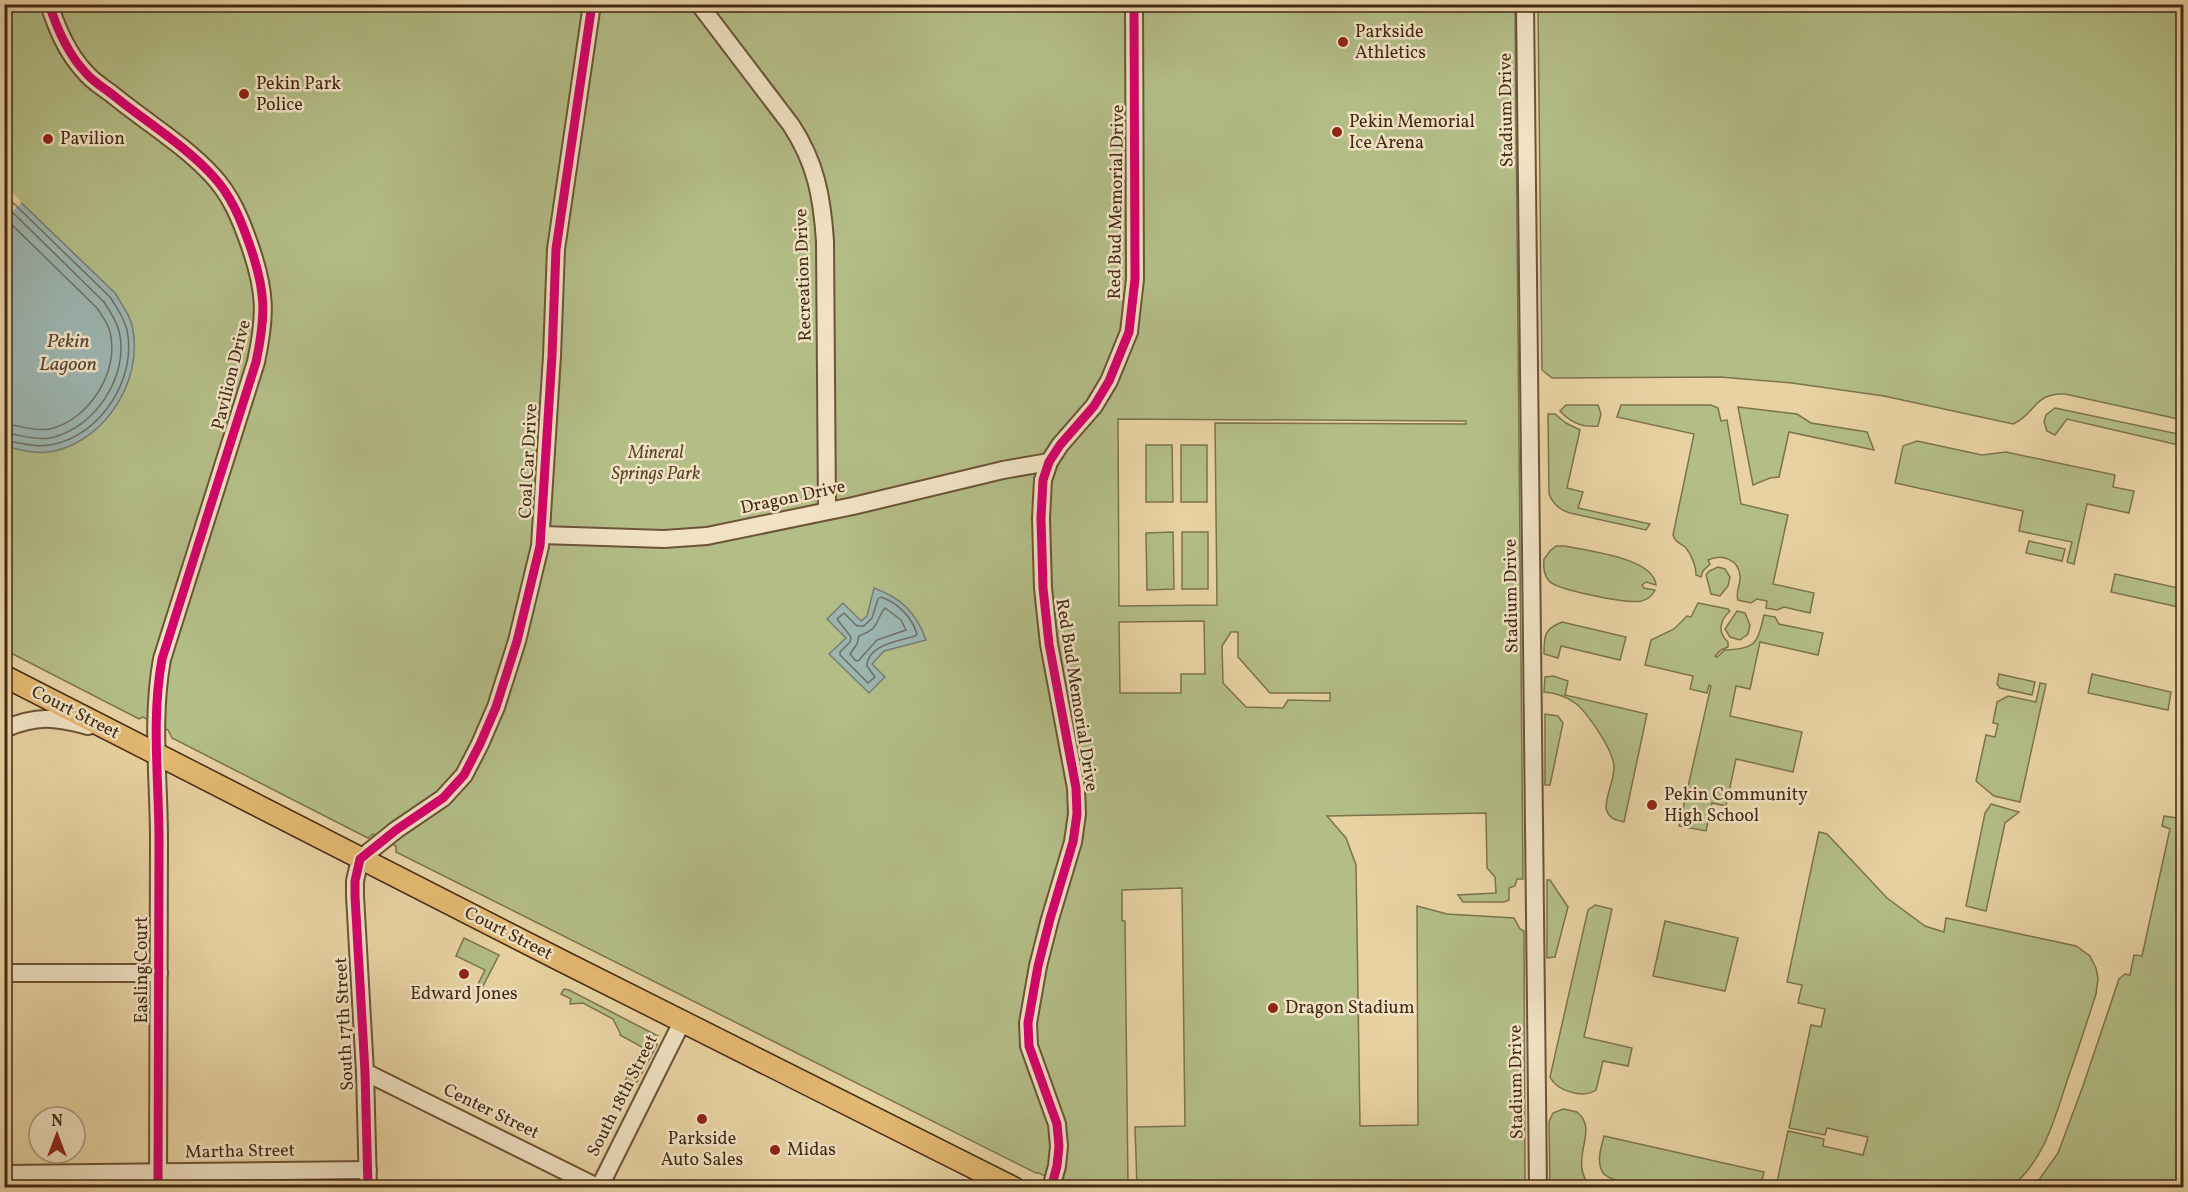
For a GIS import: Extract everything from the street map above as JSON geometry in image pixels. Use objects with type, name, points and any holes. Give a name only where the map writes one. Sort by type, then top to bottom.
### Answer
[{"type":"main road","name":"Court Street","points":[[4,676],[360,859],[1014,1188]]},
{"type":"street","name":"Pavilion Drive","points":[[49,4],[68,49],[85,73],[194,157],[227,194],[240,219],[252,252],[264,297],[263,329],[256,362],[162,659],[157,698],[156,753]]},
{"type":"street","name":"Coal Car Drive","points":[[360,859],[396,830],[443,798],[470,765],[502,693],[517,641],[542,536],[557,245],[592,4]]},
{"type":"street","name":"Recreation Drive","points":[[699,4],[791,125],[804,146],[817,177],[825,241],[827,511]]},
{"type":"street","name":"Red Bud Memorial Drive","points":[[1051,1188],[1059,1146],[1057,1124],[1029,1046],[1028,1023],[1038,966],[1073,842],[1077,814],[1076,788],[1048,644],[1043,588],[1041,518],[1043,480],[1048,462],[1094,406],[1109,381],[1129,332],[1135,279],[1134,4]]},
{"type":"street","name":"Stadium Drive","points":[[1525,4],[1538,1188]]},
{"type":"street","name":"Dragon Drive","points":[[542,536],[685,539],[707,536],[1048,462]]},
{"type":"street","points":[[4,729],[25,721],[51,717],[124,738]]},
{"type":"street","name":"Easling Court","points":[[156,753],[159,795],[158,1180]]},
{"type":"street","name":"South 17th Street","points":[[360,859],[355,881],[355,896],[365,1072],[368,1188]]},
{"type":"street","points":[[4,974],[159,973]]},
{"type":"street","name":"South 18th Street","points":[[599,1188],[682,1022]]},
{"type":"street","name":"Center Street","points":[[365,1072],[599,1188]]},
{"type":"street","name":"Martha Street","points":[[4,1174],[158,1180],[368,1170]]},
{"type":"green space","name":"Mineral Springs Park","points":[[4,5],[1515,5],[1523,879],[1517,879],[1515,886],[1509,888],[1509,900],[1504,902],[1463,902],[1458,895],[1496,893],[1495,877],[1487,868],[1486,813],[1327,816],[1346,838],[1356,865],[1360,1126],[1418,1125],[1417,906],[1447,914],[1514,918],[1520,929],[1524,931],[1525,1187],[1137,1187],[1135,1127],[1185,1126],[1182,888],[1122,890],[1122,921],[1125,921],[1128,1187],[1068,1187],[396,852],[396,846],[373,834],[368,838],[172,738],[168,730],[143,717],[139,719],[5,650]],"holes":[[[1118,419],[1466,421],[1466,424],[1215,423],[1217,605],[1119,606]],[[1204,621],[1205,674],[1181,674],[1181,693],[1120,693],[1119,622]],[[1231,632],[1238,632],[1238,657],[1270,693],[1330,693],[1330,701],[1288,700],[1283,708],[1246,707],[1223,683],[1222,646]]]},
{"type":"green space","points":[[1538,5],[2183,5],[2183,420],[2065,394],[2047,396],[2021,420],[2013,424],[1884,396],[1792,383],[1720,377],[1552,378],[1542,370]]},
{"type":"green space","points":[[1566,405],[1598,405],[1601,414],[1598,426],[1587,426],[1572,421],[1560,411]]},
{"type":"green space","points":[[1621,405],[1711,405],[1718,408],[1721,421],[1727,420],[1741,504],[1788,515],[1773,584],[1814,593],[1810,613],[1784,607],[1777,610],[1766,608],[1767,601],[1757,599],[1751,603],[1738,600],[1739,570],[1729,559],[1719,557],[1708,560],[1710,564],[1701,577],[1696,575],[1690,553],[1675,540],[1673,535],[1694,434],[1617,417]]},
{"type":"green space","points":[[1738,407],[1797,414],[1811,423],[1867,432],[1874,450],[1789,432],[1779,477],[1753,485]]},
{"type":"green space","points":[[2055,408],[2183,435],[2183,446],[2067,419],[2055,435],[2047,431],[2044,422],[2046,415]]},
{"type":"green space","points":[[1548,414],[1555,414],[1580,430],[1567,488],[1583,492],[1578,508],[1650,524],[1646,530],[1570,513],[1555,504],[1549,494]]},
{"type":"green space","points":[[1917,441],[1982,455],[2006,452],[2115,475],[2113,487],[2134,491],[2129,513],[2087,504],[2074,564],[2067,562],[2072,542],[2019,531],[2023,511],[1895,483],[1903,446]]},
{"type":"green space","points":[[1146,445],[1172,445],[1173,502],[1146,502]]},
{"type":"green space","points":[[1181,445],[1207,445],[1207,502],[1181,502]]},
{"type":"green space","points":[[1173,532],[1174,589],[1147,590],[1146,533]]},
{"type":"green space","points":[[1182,532],[1208,532],[1208,589],[1182,589]]},
{"type":"green space","points":[[2029,541],[2065,549],[2062,561],[2026,553]]},
{"type":"green space","points":[[1556,546],[1603,553],[1632,562],[1644,568],[1652,576],[1656,585],[1646,582],[1642,585],[1644,588],[1655,590],[1648,599],[1634,601],[1593,596],[1555,585],[1546,576],[1544,559]]},
{"type":"green space","points":[[1718,567],[1725,569],[1730,577],[1728,586],[1720,596],[1711,594],[1706,575]]},
{"type":"green space","points":[[2115,574],[2183,589],[2183,608],[2111,592]]},
{"type":"green space","points":[[1698,603],[1730,611],[1721,626],[1728,647],[1721,650],[1715,656],[1717,657],[1725,650],[1744,648],[1754,643],[1764,615],[1775,617],[1779,624],[1823,633],[1818,655],[1760,642],[1750,689],[1736,686],[1730,716],[1802,732],[1793,772],[1736,759],[1726,806],[1712,803],[1706,831],[1679,826],[1711,686],[1709,685],[1707,693],[1690,689],[1693,676],[1645,665],[1651,640],[1674,629],[1687,616],[1691,617]]},
{"type":"green space","points":[[1737,611],[1745,613],[1750,625],[1748,634],[1740,640],[1730,637],[1725,629]]},
{"type":"green space","points":[[1562,622],[1626,637],[1620,660],[1561,646],[1558,658],[1544,654],[1544,642],[1548,630]]},
{"type":"green space","points":[[1999,674],[2035,682],[2032,695],[2000,688],[1997,684]]},
{"type":"green space","points":[[2092,674],[2171,692],[2168,710],[2088,693]]},
{"type":"green space","points":[[1553,676],[1568,681],[1565,695],[1647,714],[1624,822],[1611,817],[1606,808],[1614,767],[1610,752],[1593,723],[1575,703],[1560,695],[1544,692],[1545,677]]},
{"type":"green space","points":[[2040,683],[2046,684],[2020,802],[1994,796],[1976,781],[1986,735],[1995,737],[1998,724],[1993,723],[1997,702],[2008,696],[2036,702]]},
{"type":"green space","points":[[1545,714],[1558,716],[1563,723],[1550,785],[1545,785]]},
{"type":"green space","points":[[1991,804],[2019,812],[2005,823],[1986,911],[1966,906],[1985,813]]},
{"type":"green space","points":[[2164,816],[2183,819],[2183,1187],[2034,1187],[2058,1153],[2119,979],[2125,974],[2130,975],[2134,955],[2142,956],[2170,829],[2162,826]]},
{"type":"green space","points":[[1819,832],[1827,834],[1887,898],[1925,926],[1944,932],[1946,918],[2076,946],[2090,956],[2098,979],[2096,994],[2058,1108],[2041,1151],[2023,1176],[2011,1187],[1776,1187],[1788,1131],[1824,1139],[1823,1146],[1863,1155],[1868,1137],[1827,1128],[1825,1135],[1789,1128],[1811,1025],[1821,1027],[1825,1009],[1798,1003],[1802,985],[1787,982]]},
{"type":"green space","points":[[1547,880],[1550,880],[1568,907],[1555,957],[1547,958]]},
{"type":"green space","points":[[1595,905],[1612,909],[1584,1037],[1632,1048],[1628,1066],[1603,1061],[1596,1090],[1591,1093],[1578,1094],[1564,1090],[1550,1077],[1588,910]]},
{"type":"green space","points":[[1665,921],[1738,938],[1725,991],[1653,976]]},
{"type":"green space","points":[[464,938],[499,955],[483,986],[478,984],[485,970],[456,956]]},
{"type":"green space","points":[[564,989],[658,1036],[657,1045],[637,1082],[632,1084],[625,1081],[642,1047],[620,1035],[613,1019],[583,1003],[570,1004],[571,999],[561,994]]},
{"type":"green space","points":[[1563,1109],[1577,1112],[1586,1128],[1582,1167],[1584,1177],[1591,1187],[1550,1187],[1549,1122],[1553,1113]]},
{"type":"green space","points":[[1604,1136],[1764,1172],[1760,1187],[1677,1188],[1613,1179],[1601,1169],[1600,1155]]},
{"type":"water","name":"Pekin Lagoon","points":[[4,186],[115,293],[128,315],[133,330],[132,369],[126,388],[116,405],[90,434],[55,451],[35,452],[5,446]]},
{"type":"water","points":[[874,588],[892,596],[906,607],[917,621],[926,640],[884,651],[872,664],[885,677],[869,693],[829,654],[846,638],[827,619],[843,603],[861,621],[867,616]]},
{"type":"pier","points":[[5,186],[22,202],[6,218],[5,217]]},
{"type":"cycle path","points":[[49,4],[68,49],[88,75],[189,153],[219,183],[235,208],[243,227],[262,291],[262,331],[256,362],[162,659],[159,682],[156,727],[159,841],[158,1188]]},
{"type":"cycle path","points":[[368,1188],[365,1072],[355,881],[360,859],[396,830],[443,798],[464,775],[496,707],[517,641],[540,546],[556,249],[592,4]]},
{"type":"cycle path","points":[[1051,1188],[1059,1146],[1057,1124],[1029,1046],[1028,1023],[1038,966],[1073,842],[1077,814],[1076,788],[1049,644],[1043,588],[1041,518],[1043,480],[1049,462],[1060,445],[1094,406],[1109,381],[1129,332],[1135,279],[1134,4]]},
{"type":"place","name":"Parkside Athletics","points":[[1343,42]]},
{"type":"place","name":"Pekin Park Police","points":[[244,94]]},
{"type":"place","name":"Pekin Memorial Ice Arena","points":[[1337,132]]},
{"type":"place","name":"Pavilion","points":[[48,139]]},
{"type":"place","name":"Pekin Community High School","points":[[1652,805]]},
{"type":"place","name":"Edward Jones","points":[[464,974]]},
{"type":"place","name":"Dragon Stadium","points":[[1273,1008]]},
{"type":"place","name":"Parkside Auto Sales","points":[[702,1119]]},
{"type":"place","name":"Midas","points":[[775,1150]]}]
